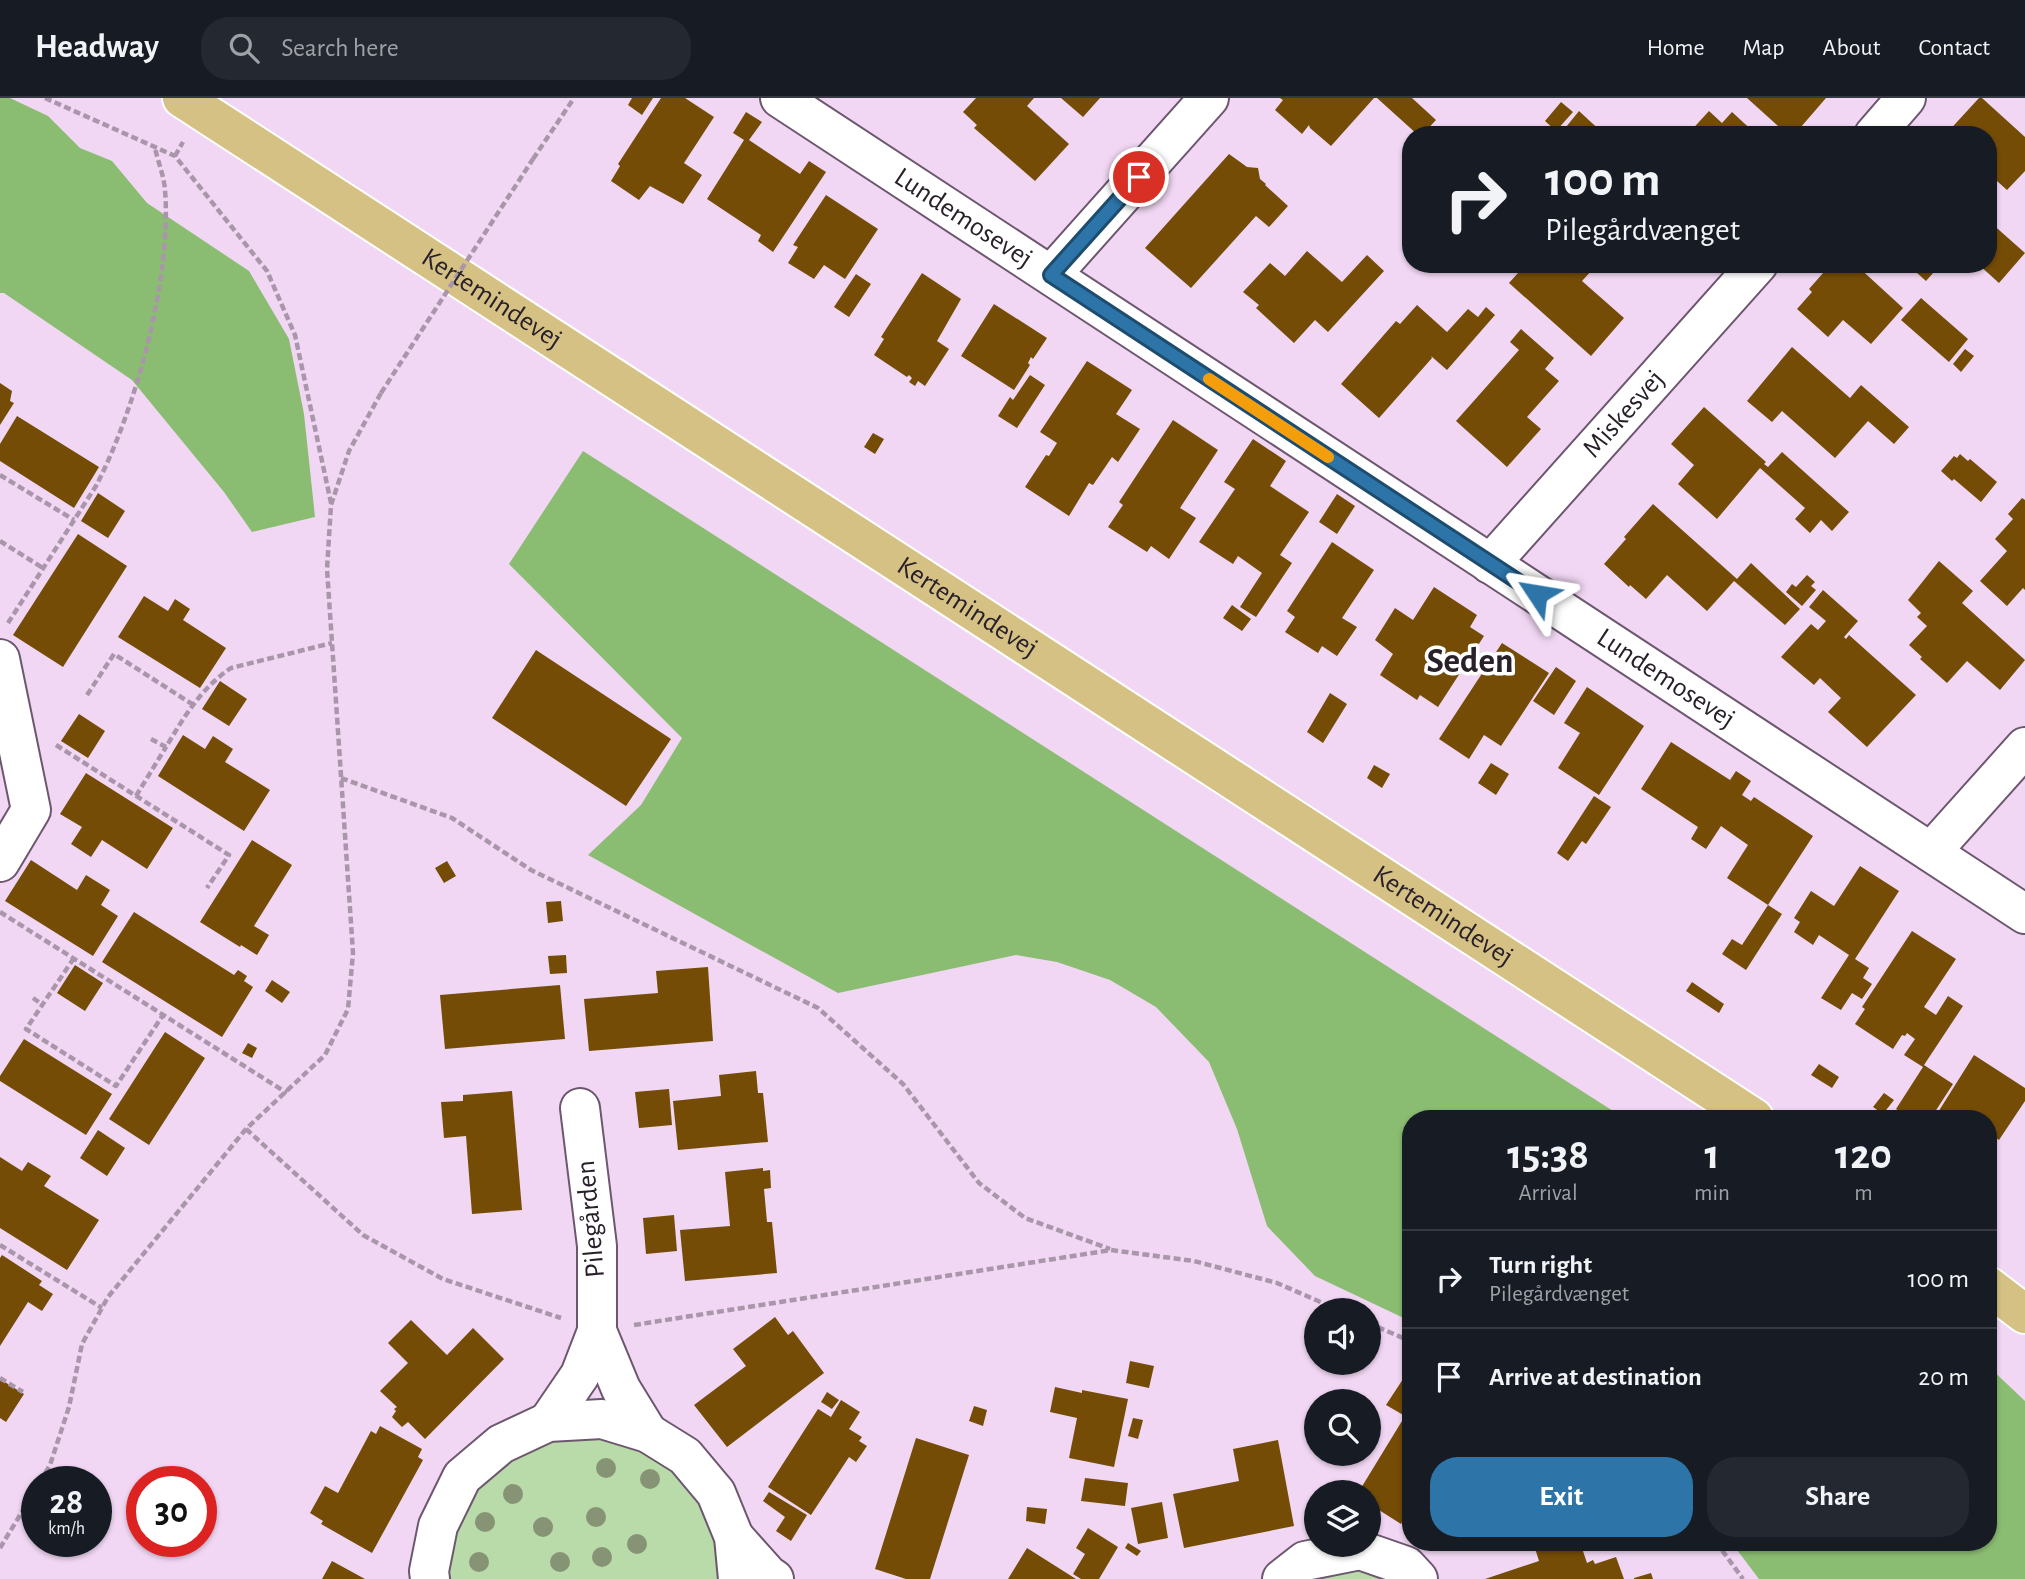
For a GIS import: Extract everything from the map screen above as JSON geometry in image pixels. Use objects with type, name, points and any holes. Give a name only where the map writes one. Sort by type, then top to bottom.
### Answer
[{"type":"main road","name":"Kertemindevej","points":[[182,98],[1742,1110]]},
{"type":"main road","points":[[1997,1265],[2025,1280]]},
{"type":"main road","points":[[1997,1293],[2025,1314]]},
{"type":"street","name":"Lundemosevej","points":[[780,98],[2025,914]]},
{"type":"street","points":[[1051,275],[1209,98]]},
{"type":"street","points":[[1882,126],[1906,98]]},
{"type":"street","name":"Miskesvej","points":[[1490,564],[1750,273]]},
{"type":"street","points":[[0,862],[31,810],[4,642]]},
{"type":"street","points":[[1931,852],[2025,747]]},
{"type":"street","name":"Pilegården","points":[[548,1422],[580,1375],[597,1331],[597,1246],[580,1108]]},
{"type":"street","name":"Pilegården","points":[[597,1331],[621,1389],[648,1433]]},
{"type":"street","name":"Pilegården","points":[[430,1579],[429,1571],[438,1525],[462,1477],[501,1444],[548,1422],[602,1419],[648,1433],[685,1456],[716,1493],[734,1537],[738,1579]]},
{"type":"street","name":"Pilegården","points":[[734,1537],[774,1579]]},
{"type":"street","points":[[1282,1579],[1305,1561],[1360,1550],[1406,1566],[1418,1579]]},
{"type":"path","points":[[45,98],[175,156],[267,271],[295,335],[331,505]]},
{"type":"path","points":[[49,1466],[69,1407],[82,1344],[108,1297],[246,1129],[325,1055],[348,1009],[353,953],[327,569],[331,505],[349,451],[381,393],[574,98]]},
{"type":"path","points":[[4,642],[43,568],[107,466],[131,401],[151,327],[164,257],[165,188],[155,148]]},
{"type":"path","points":[[0,475],[75,520]]},
{"type":"path","points":[[0,541],[43,568]]},
{"type":"path","points":[[136,796],[192,704],[218,677],[231,668],[332,643]]},
{"type":"path","points":[[87,695],[114,654],[192,704]]},
{"type":"path","points":[[151,738],[166,747]]},
{"type":"path","points":[[21,752],[57,745],[229,855],[207,888]]},
{"type":"path","points":[[341,778],[452,818],[531,870],[818,1008],[903,1084],[979,1183],[1025,1218],[1111,1250],[1194,1261],[1277,1283],[1311,1298]]},
{"type":"path","points":[[0,912],[287,1093]]},
{"type":"path","points":[[74,958],[26,1029],[116,1086],[163,1015]]},
{"type":"path","points":[[33,998],[43,1004]]},
{"type":"path","points":[[246,1129],[363,1235],[443,1279],[597,1331],[1111,1250]]},
{"type":"path","points":[[0,1245],[102,1308]]},
{"type":"path","points":[[1381,1329],[1402,1338]]},
{"type":"path","points":[[0,1378],[23,1392]]},
{"type":"path","points":[[0,1548],[21,1513]]},
{"type":"path","points":[[1723,1551],[1743,1579]]},
{"type":"green space","points":[[0,98],[10,98],[48,116],[80,148],[112,161],[147,203],[249,271],[289,339],[304,414],[315,517],[252,532],[224,492],[132,380],[4,293],[0,293]]},
{"type":"green space","points":[[583,451],[1612,1110],[1402,1110],[1402,1317],[1381,1307],[1381,1298],[1361,1298],[1315,1276],[1267,1226],[1237,1129],[1209,1062],[1156,1007],[1110,980],[1057,962],[1016,955],[838,993],[588,855],[641,805],[682,738],[509,564]]},
{"type":"green space","points":[[1997,1375],[2025,1401],[2025,1579],[1759,1579],[1738,1551],[1997,1551]]},
{"type":"green space","points":[[563,1437],[608,1437],[650,1453],[686,1480],[711,1518],[723,1561],[722,1579],[444,1579],[454,1521],[480,1480],[517,1451]]},
{"type":"green space","points":[[1356,1567],[1389,1579],[1304,1579]]},
{"type":"building","points":[[632,98],[653,98],[642,115],[628,105]]},
{"type":"building","points":[[661,98],[685,98],[714,117],[684,163],[702,175],[683,204],[650,186],[639,200],[611,181],[620,166],[618,164]]},
{"type":"building","points":[[976,98],[1034,98],[1027,106],[1069,144],[1035,181],[974,128],[977,125],[963,112]]},
{"type":"building","points":[[1061,98],[1100,98],[1083,117]]},
{"type":"building","points":[[1280,98],[1374,98],[1331,146],[1309,125],[1302,134],[1275,110],[1283,100]]},
{"type":"building","points":[[1377,98],[1412,98],[1436,120],[1430,126],[1408,126]]},
{"type":"building","points":[[1747,98],[1826,98],[1802,126],[1778,126]]},
{"type":"building","points":[[1982,98],[2025,137],[2025,171],[2007,190],[1997,181],[1997,126],[1953,126]]},
{"type":"building","points":[[1561,102],[1573,112],[1560,126],[1550,126],[1545,121]]},
{"type":"building","points":[[1579,111],[1595,126],[1567,126]]},
{"type":"building","points":[[1709,111],[1722,123],[1732,112],[1747,126],[1695,126]]},
{"type":"building","points":[[746,112],[762,122],[749,140],[800,174],[809,161],[826,172],[773,252],[758,241],[761,235],[707,199],[744,140],[733,133]]},
{"type":"building","points":[[1229,154],[1247,167],[1258,168],[1260,179],[1288,206],[1269,227],[1256,216],[1191,288],[1145,248]]},
{"type":"building","points":[[826,195],[878,229],[845,279],[824,265],[814,279],[788,263],[798,247],[793,245]]},
{"type":"building","points":[[1997,228],[2025,253],[1999,283],[1988,273],[1997,273]]},
{"type":"building","points":[[1307,251],[1342,282],[1367,255],[1384,271],[1328,332],[1315,320],[1294,343],[1256,308],[1259,305],[1243,292],[1270,263],[1285,276]]},
{"type":"building","points":[[922,273],[961,299],[937,341],[949,349],[925,386],[918,381],[915,386],[909,382],[912,378],[909,375],[907,377],[874,355],[884,339],[881,337]]},
{"type":"building","points":[[1518,273],[1589,273],[1582,281],[1624,318],[1591,356],[1509,283]]},
{"type":"building","points":[[1823,273],[1865,273],[1903,308],[1871,344],[1843,320],[1828,337],[1797,309],[1812,292],[1809,289]]},
{"type":"building","points":[[1917,273],[1933,273],[1926,281]]},
{"type":"building","points":[[856,274],[871,284],[849,317],[834,307]]},
{"type":"building","points":[[1921,298],[1968,339],[1949,362],[1901,320]]},
{"type":"building","points":[[994,304],[1047,338],[1033,359],[1031,357],[1028,363],[1030,365],[1014,390],[961,356]]},
{"type":"building","points":[[1417,305],[1447,332],[1468,309],[1478,317],[1486,307],[1495,315],[1447,370],[1431,356],[1379,418],[1341,384],[1396,321],[1400,324]]},
{"type":"building","points":[[1521,329],[1554,358],[1545,369],[1559,381],[1527,417],[1541,429],[1507,467],[1456,421],[1519,350],[1510,342]]},
{"type":"building","points":[[1792,347],[1850,398],[1861,385],[1909,427],[1894,444],[1868,421],[1835,458],[1782,411],[1772,422],[1747,401]]},
{"type":"building","points":[[1965,349],[1974,356],[1961,372],[1953,364]]},
{"type":"building","points":[[1087,361],[1132,390],[1116,414],[1140,429],[1118,462],[1112,457],[1093,485],[1089,483],[1069,516],[1025,487],[1057,443],[1040,432]]},
{"type":"building","points":[[1030,375],[1045,385],[1017,428],[998,416],[1010,397],[1013,400]]},
{"type":"building","points":[[0,383],[12,391],[10,401],[14,403],[0,425]]},
{"type":"building","points":[[1704,407],[1766,462],[1764,464],[1768,467],[1782,452],[1849,512],[1832,531],[1821,520],[1810,533],[1795,519],[1805,508],[1760,468],[1717,519],[1678,484],[1694,465],[1671,444]]},
{"type":"building","points":[[17,416],[99,467],[74,508],[0,461],[0,444]]},
{"type":"building","points":[[1173,420],[1218,450],[1180,508],[1196,518],[1169,559],[1151,546],[1147,552],[1108,527],[1123,505],[1119,502]]},
{"type":"building","points":[[873,433],[884,439],[875,454],[864,447]]},
{"type":"building","points":[[1253,439],[1286,461],[1270,486],[1309,512],[1280,555],[1292,563],[1256,617],[1240,607],[1262,573],[1238,556],[1233,564],[1199,542],[1235,489],[1224,482]]},
{"type":"building","points":[[1960,454],[1997,482],[1981,502],[1941,471],[1954,456],[1957,458]]},
{"type":"building","points":[[98,493],[125,511],[108,538],[81,521]]},
{"type":"building","points":[[1337,494],[1355,506],[1337,534],[1319,522]]},
{"type":"building","points":[[2022,498],[2025,500],[2025,590],[2023,588],[2007,606],[1980,581],[2007,551],[1995,539],[2013,519],[2008,514]]},
{"type":"building","points":[[1653,504],[1737,579],[1751,563],[1800,609],[1785,625],[1734,581],[1707,611],[1667,575],[1646,599],[1630,585],[1629,587],[1604,564]]},
{"type":"building","points":[[78,534],[127,566],[63,667],[13,635]]},
{"type":"building","points":[[1332,542],[1374,570],[1342,618],[1357,627],[1337,656],[1322,646],[1318,653],[1285,632],[1295,617],[1287,611]]},
{"type":"building","points":[[1939,561],[1973,591],[1962,603],[2025,660],[2000,690],[1967,661],[1947,683],[1920,659],[1922,657],[1909,645],[1927,626],[1917,617],[1921,613],[1908,600]]},
{"type":"building","points":[[1807,575],[1815,582],[1811,586],[1816,590],[1802,606],[1786,592],[1792,584],[1796,587]]},
{"type":"building","points":[[1434,587],[1477,615],[1470,627],[1484,636],[1438,707],[1420,695],[1417,700],[1380,675],[1393,654],[1375,640],[1395,608],[1413,620]]},
{"type":"building","points":[[1823,590],[1858,621],[1844,637],[1846,639],[1849,635],[1916,695],[1867,747],[1828,712],[1841,698],[1820,678],[1814,685],[1781,657],[1811,624],[1818,630],[1826,621],[1809,607]]},
{"type":"building","points":[[144,596],[168,611],[175,599],[190,609],[183,620],[226,648],[200,688],[118,637]]},
{"type":"building","points":[[1232,605],[1251,619],[1242,631],[1223,618]]},
{"type":"building","points":[[1502,643],[1549,673],[1501,746],[1484,735],[1469,759],[1439,739]]},
{"type":"building","points":[[536,650],[671,739],[626,806],[492,718]]},
{"type":"building","points":[[1556,667],[1576,681],[1554,715],[1533,701]]},
{"type":"building","points":[[220,681],[247,699],[229,726],[202,709]]},
{"type":"building","points":[[1587,687],[1644,726],[1599,795],[1558,768],[1580,733],[1564,723]]},
{"type":"building","points":[[1330,693],[1347,704],[1323,743],[1307,732]]},
{"type":"building","points":[[79,714],[105,731],[88,758],[61,741]]},
{"type":"building","points":[[183,735],[205,749],[213,736],[233,749],[225,762],[270,790],[244,831],[158,776]]},
{"type":"building","points":[[1671,742],[1730,780],[1736,771],[1751,781],[1742,795],[1751,801],[1754,797],[1813,836],[1768,905],[1727,878],[1748,845],[1721,826],[1706,849],[1691,839],[1698,827],[1641,789]]},
{"type":"building","points":[[1491,763],[1509,774],[1496,795],[1478,783]]},
{"type":"building","points":[[1374,765],[1390,774],[1382,788],[1367,778]]},
{"type":"building","points":[[86,773],[173,828],[147,869],[102,840],[91,857],[71,844],[82,827],[60,814]]},
{"type":"building","points":[[1594,796],[1611,807],[1586,844],[1582,841],[1568,861],[1557,853]]},
{"type":"building","points":[[252,840],[292,865],[254,926],[269,935],[257,955],[200,922]]},
{"type":"building","points":[[31,860],[77,890],[86,875],[110,890],[101,905],[118,916],[93,956],[5,901]]},
{"type":"building","points":[[447,861],[456,876],[444,883],[435,868]]},
{"type":"building","points":[[1860,866],[1899,891],[1855,959],[1869,968],[1863,978],[1872,984],[1862,999],[1852,993],[1841,1010],[1821,998],[1849,955],[1819,935],[1813,945],[1794,932],[1800,922],[1794,918],[1811,891],[1834,906]]},
{"type":"building","points":[[561,901],[563,921],[548,923],[546,902]]},
{"type":"building","points":[[1768,905],[1782,914],[1746,970],[1722,954],[1732,939],[1742,945]]},
{"type":"building","points":[[134,912],[234,975],[238,970],[247,976],[244,981],[253,987],[222,1037],[102,962]]},
{"type":"building","points":[[1912,931],[1956,959],[1924,1007],[1936,1015],[1948,996],[1963,1006],[1924,1065],[1953,1084],[1936,1110],[1896,1109],[1923,1067],[1904,1055],[1915,1039],[1907,1033],[1902,1035],[1893,1049],[1855,1024],[1865,1009],[1862,1007]]},
{"type":"building","points":[[566,955],[567,973],[550,974],[548,956]]},
{"type":"building","points":[[75,965],[103,983],[85,1011],[57,993]]},
{"type":"building","points":[[708,967],[713,1041],[589,1051],[584,999],[658,993],[656,971]]},
{"type":"building","points":[[272,980],[290,992],[282,1003],[265,991]]},
{"type":"building","points":[[1692,982],[1724,1004],[1719,1013],[1686,991]]},
{"type":"building","points":[[560,985],[565,1039],[445,1049],[440,995]]},
{"type":"building","points":[[165,1032],[205,1058],[149,1145],[109,1119]]},
{"type":"building","points":[[24,1039],[112,1094],[86,1135],[0,1081],[0,1076]]},
{"type":"building","points":[[248,1043],[257,1048],[252,1058],[242,1053]]},
{"type":"building","points":[[1974,1055],[2025,1088],[2025,1101],[1999,1140],[1997,1110],[1939,1110]]},
{"type":"building","points":[[1819,1064],[1839,1077],[1832,1088],[1811,1075]]},
{"type":"building","points":[[756,1071],[758,1093],[763,1093],[768,1142],[678,1150],[673,1101],[721,1096],[719,1075]]},
{"type":"building","points":[[669,1089],[672,1125],[639,1128],[635,1092]]},
{"type":"building","points":[[512,1091],[522,1210],[472,1214],[466,1136],[444,1138],[441,1102],[463,1101],[463,1095]]},
{"type":"building","points":[[1884,1093],[1894,1100],[1886,1110],[1873,1107]]},
{"type":"building","points":[[98,1130],[125,1148],[107,1176],[80,1158]]},
{"type":"building","points":[[0,1157],[22,1171],[28,1162],[51,1176],[44,1186],[99,1220],[67,1270],[0,1228]]},
{"type":"building","points":[[763,1168],[763,1171],[770,1170],[771,1188],[764,1189],[767,1222],[772,1222],[777,1273],[685,1281],[680,1230],[730,1226],[725,1172]]},
{"type":"building","points":[[674,1215],[677,1251],[646,1254],[643,1218]]},
{"type":"building","points":[[2,1255],[42,1281],[39,1285],[53,1294],[42,1311],[28,1302],[0,1346],[0,1258]]},
{"type":"building","points":[[775,1317],[788,1335],[793,1331],[824,1373],[727,1447],[694,1405],[746,1366],[733,1349]]},
{"type":"building","points":[[411,1320],[447,1355],[473,1328],[504,1359],[425,1439],[408,1422],[402,1427],[392,1417],[397,1407],[380,1391],[408,1363],[388,1343]]},
{"type":"building","points":[[1130,1361],[1154,1366],[1149,1388],[1126,1383]]},
{"type":"building","points":[[0,1379],[24,1394],[6,1422],[0,1418]]},
{"type":"building","points":[[1402,1381],[1402,1414],[1386,1405]]},
{"type":"building","points":[[1055,1387],[1128,1399],[1114,1467],[1069,1458],[1077,1418],[1050,1412]]},
{"type":"building","points":[[827,1392],[839,1400],[832,1409],[821,1402]]},
{"type":"building","points":[[841,1400],[860,1412],[849,1429],[862,1437],[859,1441],[867,1446],[856,1462],[849,1457],[811,1515],[768,1487],[818,1409],[831,1417]]},
{"type":"building","points":[[974,1406],[987,1410],[983,1426],[969,1421]]},
{"type":"building","points":[[1133,1418],[1143,1420],[1138,1439],[1128,1436]]},
{"type":"building","points":[[1402,1421],[1402,1522],[1381,1511],[1381,1480],[1366,1480],[1374,1466],[1381,1466],[1381,1455]]},
{"type":"building","points":[[380,1426],[422,1449],[418,1457],[423,1460],[372,1553],[321,1524],[323,1521],[310,1513],[325,1486],[338,1493],[371,1431],[376,1434]]},
{"type":"building","points":[[916,1438],[969,1455],[930,1579],[906,1579],[875,1569]]},
{"type":"building","points":[[1278,1440],[1294,1526],[1184,1548],[1173,1494],[1239,1481],[1233,1449]]},
{"type":"building","points":[[1085,1478],[1128,1483],[1125,1506],[1081,1501]]},
{"type":"building","points":[[769,1492],[807,1515],[791,1541],[776,1531],[785,1517],[763,1501]]},
{"type":"building","points":[[1162,1502],[1168,1538],[1138,1544],[1131,1508]]},
{"type":"building","points":[[1027,1507],[1047,1509],[1045,1524],[1026,1521]]},
{"type":"building","points":[[1088,1528],[1118,1547],[1099,1579],[1081,1579],[1073,1574],[1085,1554],[1076,1548]]},
{"type":"building","points":[[1128,1543],[1141,1551],[1137,1556],[1125,1548]]},
{"type":"building","points":[[1027,1548],[1076,1579],[1008,1579]]},
{"type":"building","points":[[1536,1551],[1583,1551],[1587,1563],[1593,1560],[1595,1564],[1616,1557],[1624,1579],[1485,1579],[1539,1561]]},
{"type":"building","points":[[332,1561],[365,1579],[322,1579]]},
{"type":"building","points":[[1651,1573],[1653,1579],[1634,1579],[1634,1578]]},
{"type":"slow traffic","points":[[1209,379],[1328,457]]},
{"type":"district","name":"Seden","points":[[1470,661]]},
{"type":"route","points":[[1139,177],[1051,275],[1537,594]]}]
